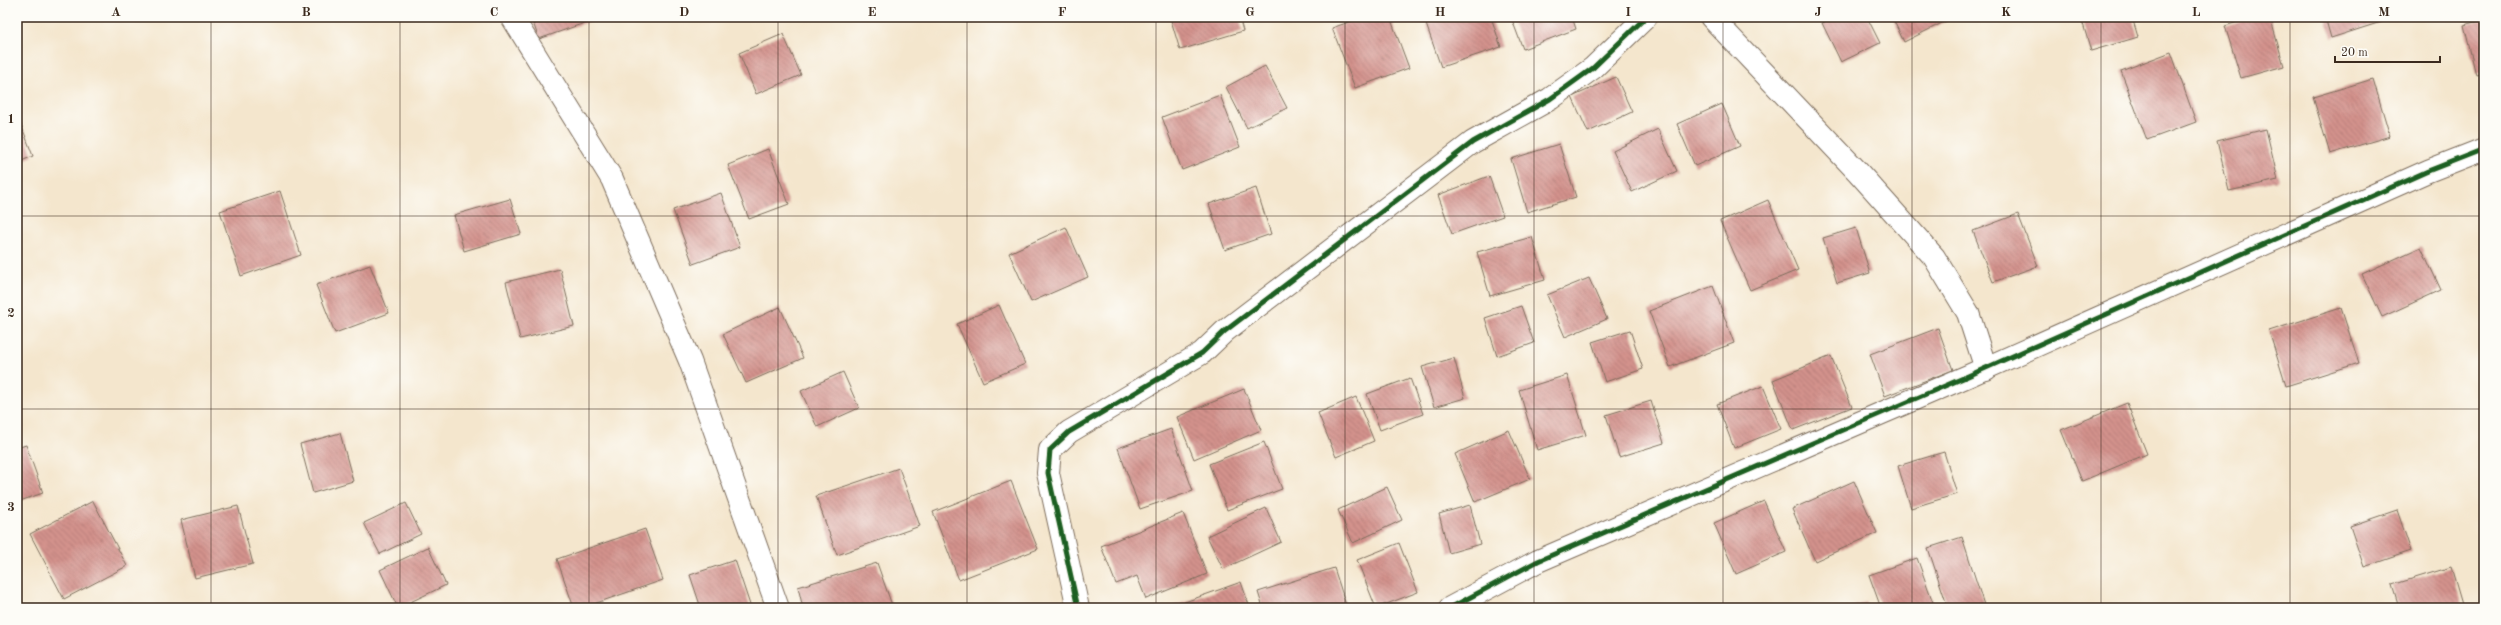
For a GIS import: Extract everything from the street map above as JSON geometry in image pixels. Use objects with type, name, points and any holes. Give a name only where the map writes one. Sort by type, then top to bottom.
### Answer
[{"type":"street","points":[[512,17],[612,179],[690,361],[778,608]]},
{"type":"street","points":[[1071,606],[1048,473],[1050,450],[1069,432],[1202,353],[1225,331],[1472,142],[1550,99],[1593,68],[1646,17]]},
{"type":"street","points":[[1711,17],[1858,172],[1934,257],[1968,313],[1986,368]]},
{"type":"street","points":[[1450,608],[1538,561],[1986,368],[2428,171],[2484,149]]},
{"type":"building","points":[[531,17],[592,17],[593,20],[539,39]]},
{"type":"building","points":[[1170,17],[1239,17],[1243,31],[1180,50]]},
{"type":"building","points":[[1363,17],[1390,17],[1409,68],[1355,88],[1332,28]]},
{"type":"building","points":[[1448,17],[1491,17],[1501,47],[1441,67],[1426,24]]},
{"type":"building","points":[[1511,17],[1572,17],[1576,29],[1523,49]]},
{"type":"building","points":[[1835,17],[1867,17],[1880,43],[1841,62],[1822,23]]},
{"type":"building","points":[[1892,17],[1949,17],[1950,19],[1904,42]]},
{"type":"building","points":[[2081,17],[2132,17],[2138,37],[2091,51]]},
{"type":"building","points":[[2254,17],[2270,17],[2284,66],[2241,78],[2225,26]]},
{"type":"building","points":[[2325,17],[2379,17],[2381,22],[2331,38]]},
{"type":"building","points":[[2484,20],[2484,73],[2476,75],[2464,25]]},
{"type":"building","points":[[783,34],[801,75],[756,94],[739,53]]},
{"type":"building","points":[[2171,52],[2196,122],[2147,140],[2121,71]]},
{"type":"building","points":[[1265,66],[1287,108],[1247,128],[1226,87]]},
{"type":"building","points":[[1616,77],[1632,112],[1588,132],[1572,97]]},
{"type":"building","points":[[2373,79],[2390,136],[2330,154],[2313,97]]},
{"type":"building","points":[[1220,95],[1240,147],[1182,170],[1162,117]]},
{"type":"building","points":[[1722,104],[1740,146],[1695,166],[1677,124]]},
{"type":"building","points":[[17,114],[33,156],[17,163]]},
{"type":"building","points":[[1658,129],[1677,171],[1632,192],[1613,151]]},
{"type":"building","points":[[2266,129],[2278,180],[2229,191],[2217,141]]},
{"type":"building","points":[[1559,144],[1576,197],[1527,212],[1511,159]]},
{"type":"building","points":[[768,149],[789,204],[749,219],[728,165]]},
{"type":"building","points":[[1489,176],[1503,216],[1452,234],[1438,195]]},
{"type":"building","points":[[1256,188],[1271,234],[1225,250],[1209,204]]},
{"type":"building","points":[[280,191],[301,255],[241,276],[220,211]]},
{"type":"building","points":[[721,193],[740,247],[693,264],[673,210]]},
{"type":"building","points":[[510,199],[521,234],[464,251],[454,215]]},
{"type":"building","points":[[1768,200],[1798,270],[1750,290],[1720,221]]},
{"type":"building","points":[[2018,214],[2038,266],[1993,282],[1973,231]]},
{"type":"building","points":[[1066,227],[1088,277],[1031,302],[1009,253]]},
{"type":"building","points":[[1856,228],[1870,273],[1837,283],[1823,238]]},
{"type":"building","points":[[1532,237],[1545,280],[1490,296],[1477,252]]},
{"type":"building","points":[[2421,247],[2441,290],[2382,317],[2362,274]]},
{"type":"building","points":[[370,265],[389,313],[335,333],[316,285]]},
{"type":"building","points":[[560,269],[574,326],[520,339],[506,282]]},
{"type":"building","points":[[1589,278],[1607,319],[1565,337],[1547,295]]},
{"type":"building","points":[[1713,286],[1734,343],[1670,367],[1649,311]]},
{"type":"building","points":[[999,305],[1025,364],[983,382],[957,324]]},
{"type":"building","points":[[1521,306],[1534,343],[1497,356],[1485,318]]},
{"type":"building","points":[[780,307],[803,358],[746,383],[723,334]]},
{"type":"building","points":[[2341,308],[2359,363],[2286,386],[2269,331]]},
{"type":"building","points":[[1938,328],[1953,370],[1885,396],[1870,354]]},
{"type":"building","points":[[1630,330],[1643,369],[1605,382],[1592,342]]},
{"type":"building","points":[[1831,356],[1852,407],[1793,430],[1773,380]]},
{"type":"building","points":[[1454,358],[1465,398],[1434,407],[1422,367]]},
{"type":"building","points":[[843,372],[859,408],[817,427],[801,391]]},
{"type":"building","points":[[1567,375],[1586,435],[1537,450],[1519,390]]},
{"type":"building","points":[[1410,378],[1423,414],[1380,430],[1367,394]]},
{"type":"building","points":[[1763,386],[1781,429],[1734,448],[1717,404]]},
{"type":"building","points":[[1244,389],[1261,430],[1194,459],[1177,417]]},
{"type":"building","points":[[1356,397],[1374,441],[1336,457],[1318,413]]},
{"type":"building","points":[[1651,401],[1664,443],[1619,457],[1606,415]]},
{"type":"building","points":[[2127,403],[2147,454],[2082,481],[2061,430]]},
{"type":"building","points":[[1171,429],[1193,491],[1140,509],[1118,448]]},
{"type":"building","points":[[1509,430],[1530,479],[1475,502],[1455,454]]},
{"type":"building","points":[[340,433],[353,481],[313,493],[300,444]]},
{"type":"building","points":[[1264,442],[1282,489],[1227,510],[1209,464]]},
{"type":"building","points":[[26,445],[43,493],[17,502],[17,448]]},
{"type":"building","points":[[1944,452],[1957,494],[1911,508],[1898,466]]},
{"type":"building","points":[[899,468],[920,526],[837,555],[816,496]]},
{"type":"building","points":[[1011,481],[1038,549],[959,580],[933,512]]},
{"type":"building","points":[[1854,481],[1877,533],[1815,561],[1792,509]]},
{"type":"building","points":[[1387,487],[1402,520],[1353,543],[1338,510]]},
{"type":"building","points":[[93,501],[127,566],[64,599],[30,534]]},
{"type":"building","points":[[1764,501],[1786,552],[1736,574],[1714,523]]},
{"type":"building","points":[[406,503],[421,534],[380,554],[364,523]]},
{"type":"building","points":[[1470,505],[1480,544],[1449,553],[1439,514]]},
{"type":"building","points":[[238,506],[253,564],[195,578],[181,520]]},
{"type":"building","points":[[1266,508],[1281,542],[1223,569],[1207,536]]},
{"type":"building","points":[[2397,510],[2411,551],[2364,567],[2350,526]]},
{"type":"building","points":[[1183,513],[1207,574],[1146,599],[1137,576],[1116,584],[1101,546]]},
{"type":"building","points":[[645,529],[663,580],[582,608],[574,608],[557,559]]},
{"type":"building","points":[[1962,537],[1985,608],[1948,608],[1928,548]]},
{"type":"building","points":[[1399,543],[1418,592],[1376,608],[1357,560]]},
{"type":"building","points":[[428,547],[446,585],[398,608],[380,570]]},
{"type":"building","points":[[1917,558],[1935,608],[1881,608],[1869,575]]},
{"type":"building","points":[[735,560],[751,608],[701,608],[690,575]]},
{"type":"building","points":[[877,563],[893,608],[803,608],[798,587]]},
{"type":"building","points":[[2451,567],[2463,608],[2399,608],[2392,585]]},
{"type":"building","points":[[1334,568],[1347,608],[1263,608],[1258,592]]},
{"type":"building","points":[[1241,582],[1250,608],[1168,608]]},
{"type":"building","points":[[1866,602],[1868,608],[1850,608]]},
{"type":"cycle path","points":[[1078,608],[1048,473],[1050,450],[1069,432],[1202,353],[1225,331],[1473,142],[1550,99],[1593,68],[1646,17]]},
{"type":"cycle path","points":[[1450,608],[1538,561],[1968,376],[2428,171],[2484,149]]}]
